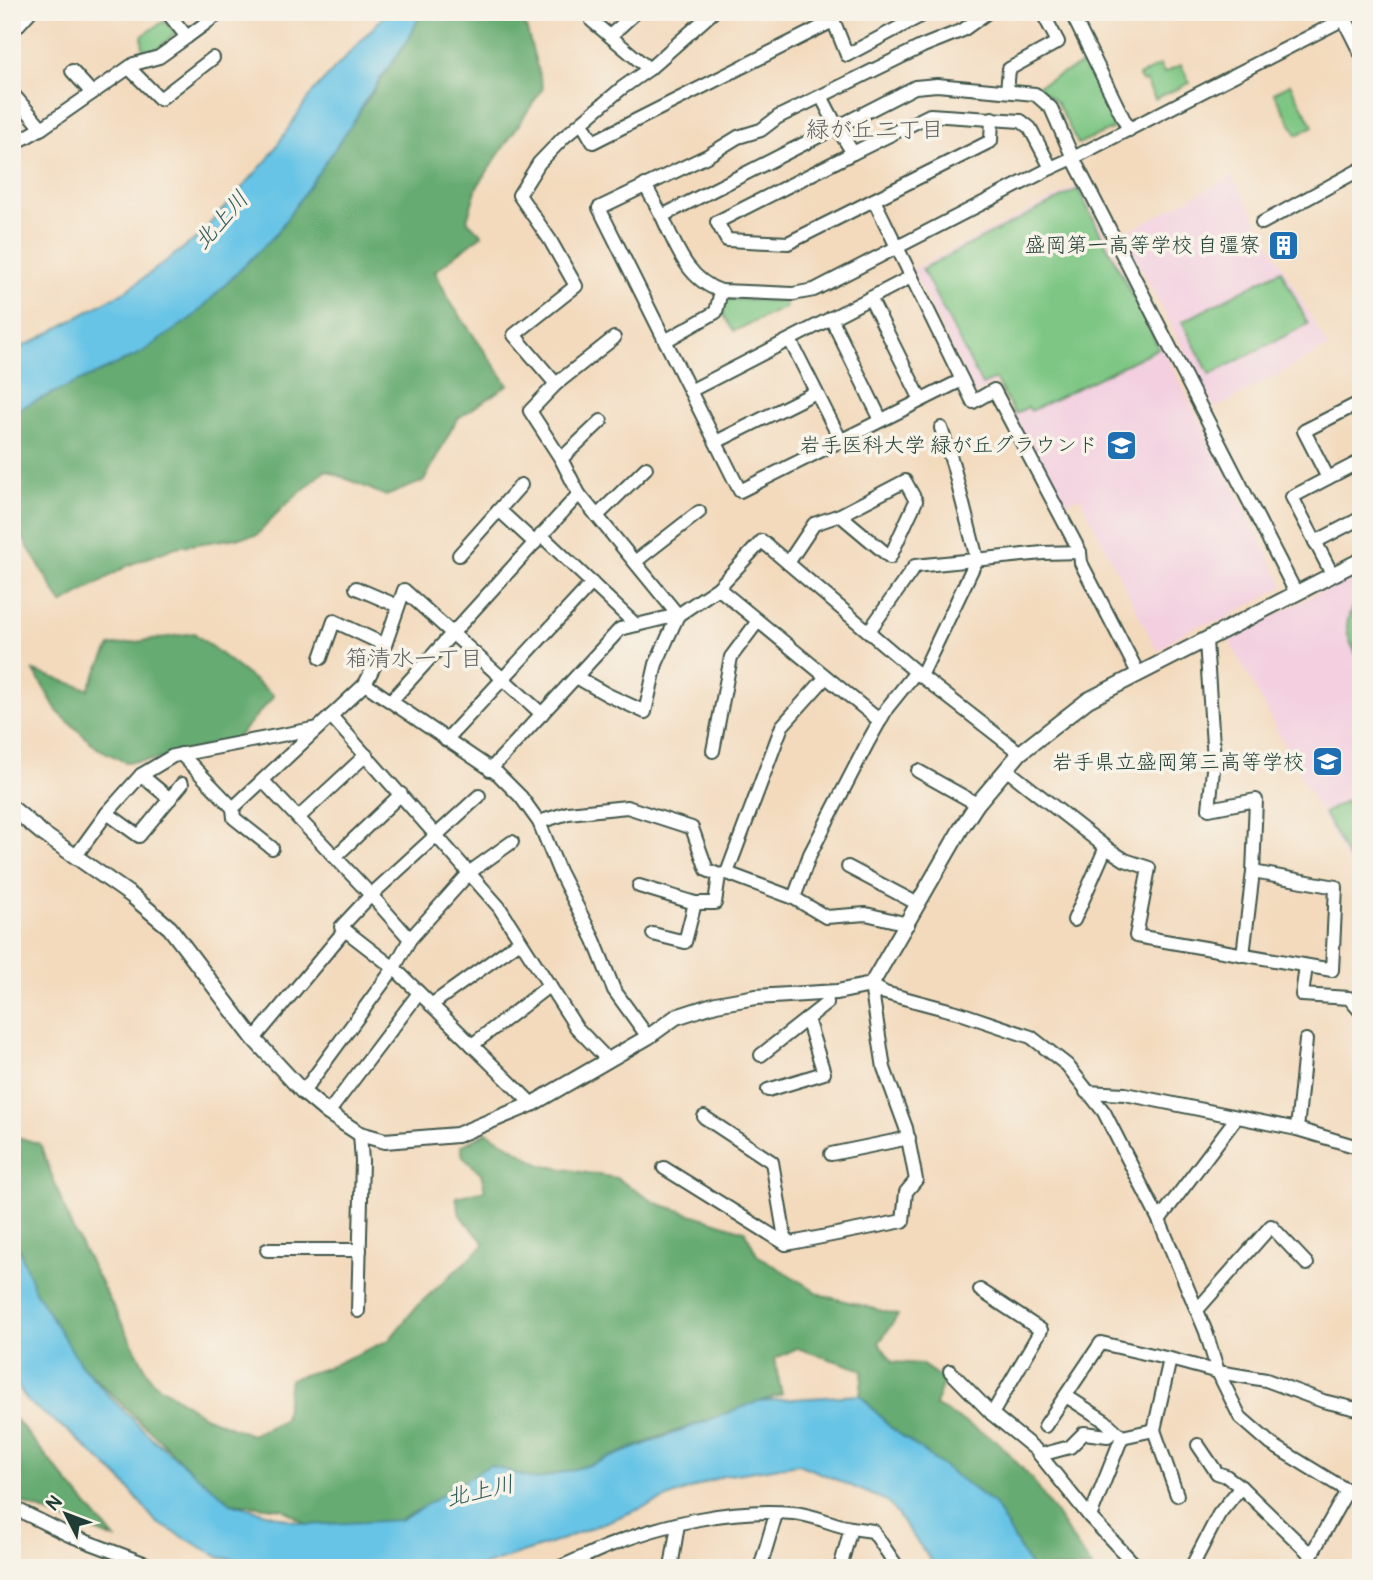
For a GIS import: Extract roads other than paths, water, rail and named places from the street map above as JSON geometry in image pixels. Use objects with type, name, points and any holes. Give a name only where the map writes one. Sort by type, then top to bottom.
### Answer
[{"type":"street","points":[[12,33],[30,12]]},
{"type":"street","points":[[167,12],[187,37]]},
{"type":"street","points":[[610,36],[636,12]]},
{"type":"street","points":[[556,384],[514,335],[576,286],[550,240],[519,195],[539,163],[622,88],[649,69],[713,12]]},
{"type":"street","points":[[582,123],[593,142],[832,17],[847,55],[928,12]]},
{"type":"street","points":[[962,380],[740,491],[599,208],[707,156],[738,137],[761,130],[778,117],[923,46],[963,30],[988,12]]},
{"type":"street","points":[[1007,91],[1009,69],[1058,42],[1042,12]]},
{"type":"street","points":[[1071,12],[1129,130]]},
{"type":"street","points":[[12,145],[42,128],[129,68],[159,57],[218,13]]},
{"type":"street","points":[[645,185],[683,261],[695,276],[710,288],[721,291],[793,294],[814,289],[897,248],[1129,130],[1342,16],[1361,52]]},
{"type":"street","points":[[593,21],[649,69]]},
{"type":"street","points":[[129,68],[160,99],[213,58]]},
{"type":"street","points":[[72,71],[92,93]]},
{"type":"street","points":[[662,216],[915,87],[937,85],[1035,94],[1051,108],[1073,158],[1296,593]]},
{"type":"street","points":[[12,93],[42,128]]},
{"type":"street","points":[[821,96],[853,153]]},
{"type":"street","points":[[992,118],[991,141],[788,243],[727,240],[717,222],[930,115],[992,118],[1021,121],[1030,128],[1051,168]]},
{"type":"street","points":[[1262,223],[1361,169]]},
{"type":"street","points":[[874,200],[973,402],[994,390],[1080,552],[1082,563],[1139,673]]},
{"type":"street","points":[[690,391],[911,277]]},
{"type":"street","points":[[665,341],[716,312],[721,291]]},
{"type":"street","points":[[870,298],[921,400]]},
{"type":"street","points":[[831,318],[881,421]]},
{"type":"street","points":[[614,338],[556,384],[530,411],[561,459],[579,494],[678,615]]},
{"type":"street","points":[[790,340],[841,441]]},
{"type":"street","points":[[716,442],[816,392]]},
{"type":"street","points":[[1328,478],[1304,431],[1361,402]]},
{"type":"street","points":[[561,459],[601,421]]},
{"type":"street","points":[[794,898],[810,854],[880,721],[919,674],[977,559],[941,428]]},
{"type":"street","points":[[1332,574],[1292,497],[1361,461]]},
{"type":"street","points":[[597,516],[646,468]]},
{"type":"street","points":[[788,563],[814,524],[840,515],[905,481],[916,501],[890,557],[840,515]]},
{"type":"street","points":[[459,555],[521,485]]},
{"type":"street","points":[[391,701],[579,494]]},
{"type":"street","points":[[499,510],[592,583],[636,625]]},
{"type":"street","points":[[636,561],[699,512]]},
{"type":"street","points":[[1315,542],[1361,518]]},
{"type":"street","points":[[490,770],[620,629],[678,615],[718,588],[762,541],[919,674],[1020,753]]},
{"type":"street","points":[[869,631],[915,566],[1080,552]]},
{"type":"street","points":[[664,1168],[786,1244],[903,1221],[906,1192],[916,1180],[909,1138],[884,1068],[871,985],[977,804],[1020,753],[1088,700],[1361,560]]},
{"type":"street","points":[[446,740],[592,583]]},
{"type":"street","points":[[356,588],[398,606]]},
{"type":"street","points":[[718,588],[880,721]]},
{"type":"street","points":[[233,808],[365,684],[385,645],[404,590],[542,715]]},
{"type":"street","points":[[576,677],[645,712],[656,664],[678,615]]},
{"type":"street","points":[[321,658],[334,621],[385,645]]},
{"type":"street","points":[[713,751],[731,657],[758,621]]},
{"type":"street","points":[[1206,641],[1214,760],[1209,809],[1256,800],[1253,872],[1243,955]]},
{"type":"street","points":[[639,887],[695,903],[715,903],[723,874],[782,726],[826,677]]},
{"type":"street","points":[[365,684],[498,774],[522,797],[539,822],[614,989],[648,1037]]},
{"type":"street","points":[[331,716],[499,907],[576,1027],[608,1060]]},
{"type":"street","points":[[75,857],[107,813],[141,775],[173,756],[319,728]]},
{"type":"street","points":[[181,754],[233,808],[233,818],[272,848]]},
{"type":"street","points":[[298,818],[366,755]]},
{"type":"street","points":[[1007,770],[1106,848],[1125,860],[1149,868],[1136,936],[1332,970],[1336,887],[1253,872]]},
{"type":"street","points":[[918,771],[977,804]]},
{"type":"street","points":[[141,775],[170,799]]},
{"type":"street","points":[[263,781],[410,939]]},
{"type":"street","points":[[107,813],[139,836],[182,784]]},
{"type":"street","points":[[335,857],[401,794]]},
{"type":"street","points":[[479,796],[371,895],[341,927],[394,968],[532,1104]]},
{"type":"street","points":[[539,822],[568,813],[627,807],[692,828],[707,870],[794,898],[826,917],[866,914],[908,924]]},
{"type":"street","points":[[12,808],[75,857],[132,896],[170,929],[254,1039],[303,1092],[360,1135],[385,1141],[457,1135],[532,1104],[648,1037],[676,1017],[716,1004],[756,997],[827,993],[871,985],[885,993],[960,1013],[1031,1037],[1067,1065],[1104,1112],[1159,1220],[1197,1310],[1218,1372],[1240,1417],[1271,1444],[1361,1499]]},
{"type":"street","points":[[303,1092],[394,968],[410,939],[470,872],[512,842]]},
{"type":"street","points":[[1074,920],[1106,848]]},
{"type":"street","points":[[848,867],[918,904]]},
{"type":"street","points":[[653,934],[685,943],[695,903]]},
{"type":"street","points":[[254,1039],[345,930]]},
{"type":"street","points":[[431,1005],[520,941]]},
{"type":"street","points":[[1306,966],[1302,995],[1349,998],[1361,1012]]},
{"type":"street","points":[[472,1045],[550,985]]},
{"type":"street","points":[[328,1113],[419,993]]},
{"type":"street","points":[[761,1055],[827,1003],[827,993]]},
{"type":"street","points":[[768,1090],[824,1073],[807,1019]]},
{"type":"street","points":[[1297,1129],[1306,1040]]},
{"type":"street","points":[[1086,1092],[1125,1094],[1297,1129],[1361,1147]]},
{"type":"street","points":[[1159,1220],[1237,1117]]},
{"type":"street","points":[[704,1118],[772,1162],[786,1244]]},
{"type":"street","points":[[358,1311],[362,1161],[360,1135]]},
{"type":"street","points":[[831,1154],[909,1138]]},
{"type":"street","points":[[1197,1310],[1271,1226],[1307,1264]]},
{"type":"street","points":[[267,1250],[360,1250]]},
{"type":"street","points":[[980,1290],[1041,1330],[992,1414]]},
{"type":"street","points":[[1045,1426],[1101,1343],[1218,1372],[1266,1380],[1323,1401],[1361,1410]]},
{"type":"street","points":[[1170,1359],[1154,1430],[1177,1494]]},
{"type":"street","points":[[950,1371],[992,1414],[1040,1455],[1125,1562],[1138,1568]]},
{"type":"street","points":[[1066,1396],[1105,1421],[1118,1433]]},
{"type":"street","points":[[1040,1455],[1070,1447],[1084,1433],[1108,1436],[1154,1430]]},
{"type":"street","points":[[1090,1517],[1118,1433]]},
{"type":"street","points":[[1198,1444],[1217,1473],[1241,1487],[1311,1556],[1348,1489]]},
{"type":"street","points":[[1191,1568],[1219,1514],[1241,1487]]},
{"type":"street","points":[[12,1507],[69,1535],[157,1568]]},
{"type":"street","points":[[558,1568],[626,1539],[678,1524],[715,1516],[751,1513],[794,1513],[873,1531],[898,1568]]},
{"type":"street","points":[[760,1568],[776,1514]]},
{"type":"street","points":[[671,1568],[678,1524]]},
{"type":"street","points":[[839,1568],[851,1528]]},
{"type":"water","name":"北上川","points":[[384,12],[421,12],[410,37],[276,234],[194,316],[141,353],[12,412],[12,350],[33,342],[129,289],[198,237],[268,159],[311,94],[384,16]]},
{"type":"water","name":"北上川","points":[[12,1231],[35,1291],[81,1365],[154,1440],[231,1503],[308,1525],[402,1520],[490,1465],[535,1480],[593,1464],[759,1401],[860,1395],[890,1427],[994,1504],[1031,1568],[937,1568],[887,1501],[799,1464],[723,1476],[553,1543],[479,1567],[364,1568],[221,1558],[156,1522],[121,1479],[69,1432],[28,1402],[12,1376]]},
{"type":"place","name":"盛岡第一高等学校 自彊寮","points":[[1283,245]]},
{"type":"place","name":"岩手医科大学 緑が丘グラウンド","points":[[1121,445]]},
{"type":"place","name":"岩手県立盛岡第三高等学校","points":[[1327,762]]},
{"type":"district","name":"緑が丘二丁目","points":[[875,129]]},
{"type":"district","name":"箱清水一丁目","points":[[414,658]]}]
